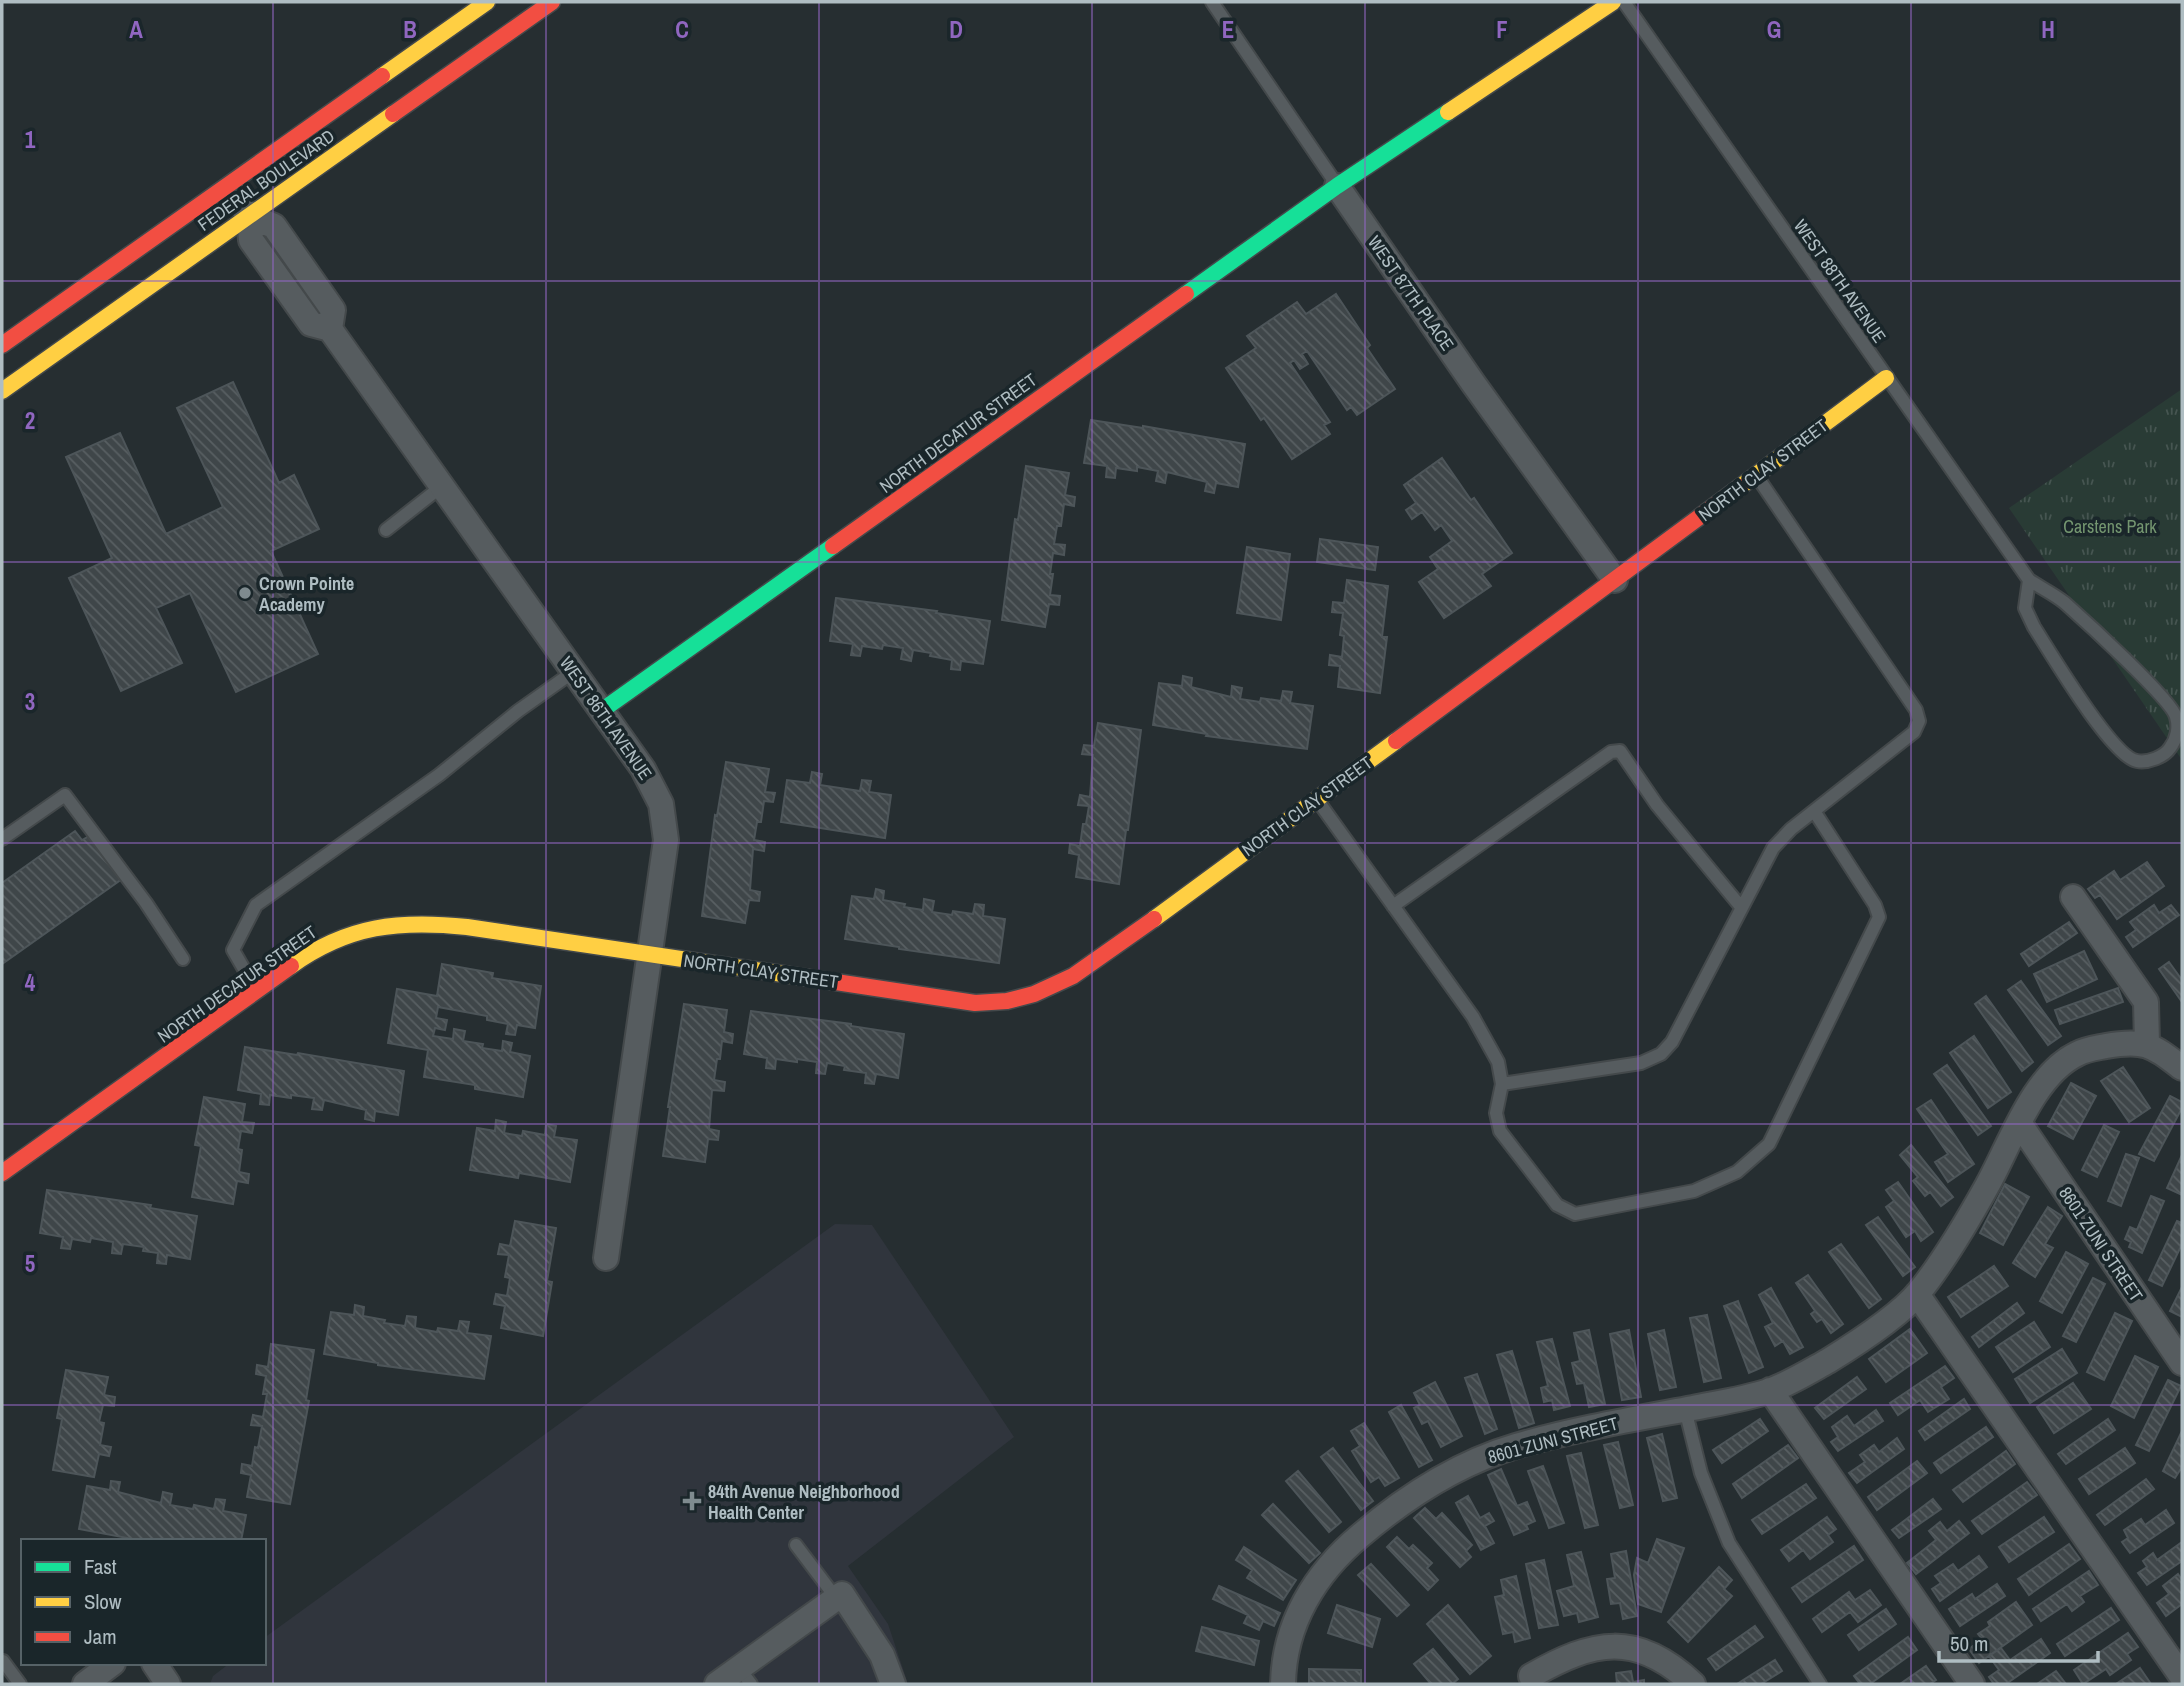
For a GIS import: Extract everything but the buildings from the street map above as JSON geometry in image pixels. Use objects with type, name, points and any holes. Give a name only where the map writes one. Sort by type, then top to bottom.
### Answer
[{"type":"street","name":"FEDERAL BOULEVARD","points":[[2,345],[487,2]]},
{"type":"street","name":"FEDERAL BOULEVARD","points":[[2,391],[552,2]]},
{"type":"street","name":"NORTH DECATUR STREET","points":[[601,710],[1337,186],[1613,2]]},
{"type":"street","name":"WEST 86TH AVENUE","points":[[227,185],[249,216],[251,240],[311,324],[330,329],[601,710],[656,792],[666,827],[666,840],[606,1258]]},
{"type":"street","name":"WEST 87TH PLACE","points":[[1337,186],[1473,383],[1615,580]]},
{"type":"street","name":"NORTH CLAY STREET","points":[[651,955],[975,1003],[1017,1001],[1050,990],[1088,968],[1886,378]]},
{"type":"street","points":[[2073,897],[2146,1002],[2147,1044],[2182,1068]]},
{"type":"street","name":"NORTH DECATUR STREET","points":[[2,1173],[256,990],[320,946],[351,933],[384,924],[433,923],[651,955]]},
{"type":"street","name":"8601 ZUNI STREET","points":[[1283,1684],[1285,1656],[1304,1601],[1326,1568],[1343,1550],[1395,1507],[1452,1472],[1515,1447],[1770,1390],[1826,1362],[1917,1294],[1960,1232],[2039,1087],[2059,1065],[2087,1050],[2125,1043],[2147,1044]]},
{"type":"street","name":"8601 ZUNI STREET","points":[[2020,1124],[2182,1363]]},
{"type":"street","points":[[1917,1294],[2182,1677]]},
{"type":"street","points":[[1770,1390],[1972,1684]]},
{"type":"street","points":[[717,1684],[745,1676],[839,1596],[883,1656],[893,1684]]},
{"type":"street","points":[[1531,1676],[1576,1653],[1606,1647],[1628,1647],[1649,1652],[1693,1684]]},
{"type":"street","points":[[85,1684],[110,1665]]},
{"type":"street","points":[[155,1665],[168,1684]]},
{"type":"lane","name":"WEST 87TH PLACE","points":[[1212,2],[1337,186]]},
{"type":"lane","name":"WEST 88TH AVENUE","points":[[1624,2],[2029,580]]},
{"type":"lane","points":[[1502,1084],[1641,1063],[1661,1054],[1672,1042],[1773,848],[1791,829],[1914,732],[1919,721],[1916,710],[1756,475]]},
{"type":"lane","points":[[386,530],[442,486]]},
{"type":"lane","points":[[2029,580],[2063,601],[2156,689],[2176,715],[2178,732],[2170,748],[2157,758],[2136,761],[2120,751],[2104,733],[2034,627],[2025,608],[2029,580]]},
{"type":"lane","points":[[256,990],[233,950],[256,905],[439,775],[517,711],[573,672]]},
{"type":"lane","points":[[1393,906],[1611,752],[1620,751],[1657,805],[1741,907]]},
{"type":"lane","points":[[2,839],[65,795],[146,903],[183,959]]},
{"type":"lane","points":[[1317,799],[1473,1017],[1498,1062],[1502,1084],[1496,1113],[1500,1131],[1557,1205],[1575,1214],[1694,1191],[1737,1172],[1769,1144],[1879,918],[1875,905],[1814,811]]},
{"type":"lane","points":[[1685,1409],[1701,1474],[1729,1543],[1820,1684]]},
{"type":"lane","points":[[796,1545],[839,1596]]},
{"type":"lane","points":[[2,1662],[20,1684]]},
{"type":"shaded area","name":"84th Avenue Neighborhood Health Center","points":[[835,1224],[872,1225],[1014,1437],[848,1566],[888,1624],[908,1684],[210,1684],[213,1676],[227,1665],[266,1665],[266,1637]]},
{"type":"green space","name":"Carstens Park","points":[[2182,389],[2182,760],[2009,508]]},
{"type":"traffic: fast","points":[[1186,294],[1337,186],[1448,112]]},
{"type":"traffic: fast","points":[[601,711],[833,546]]},
{"type":"traffic: slow","points":[[382,76],[487,2]]},
{"type":"traffic: slow","points":[[1448,112],[1613,2]]},
{"type":"traffic: slow","points":[[2,391],[393,114]]},
{"type":"traffic: slow","points":[[1740,487],[1886,378]]},
{"type":"traffic: slow","points":[[1154,919],[1396,741]]},
{"type":"traffic: slow","points":[[291,966],[312,952],[354,934],[375,928],[419,924],[467,927],[796,976]]},
{"type":"traffic: jam","points":[[393,114],[552,2]]},
{"type":"traffic: jam","points":[[2,345],[382,76]]},
{"type":"traffic: jam","points":[[833,546],[1186,294]]},
{"type":"traffic: jam","points":[[1396,741],[1740,487]]},
{"type":"traffic: jam","points":[[796,976],[975,1003],[1007,1001],[1034,994],[1073,976],[1154,919]]},
{"type":"traffic: jam","points":[[2,1173],[291,966]]},
{"type":"place","name":"Crown Pointe Academy","points":[[245,593]]},
{"type":"place","name":"84th Avenue Neighborhood Health Center","points":[[692,1501]]}]
